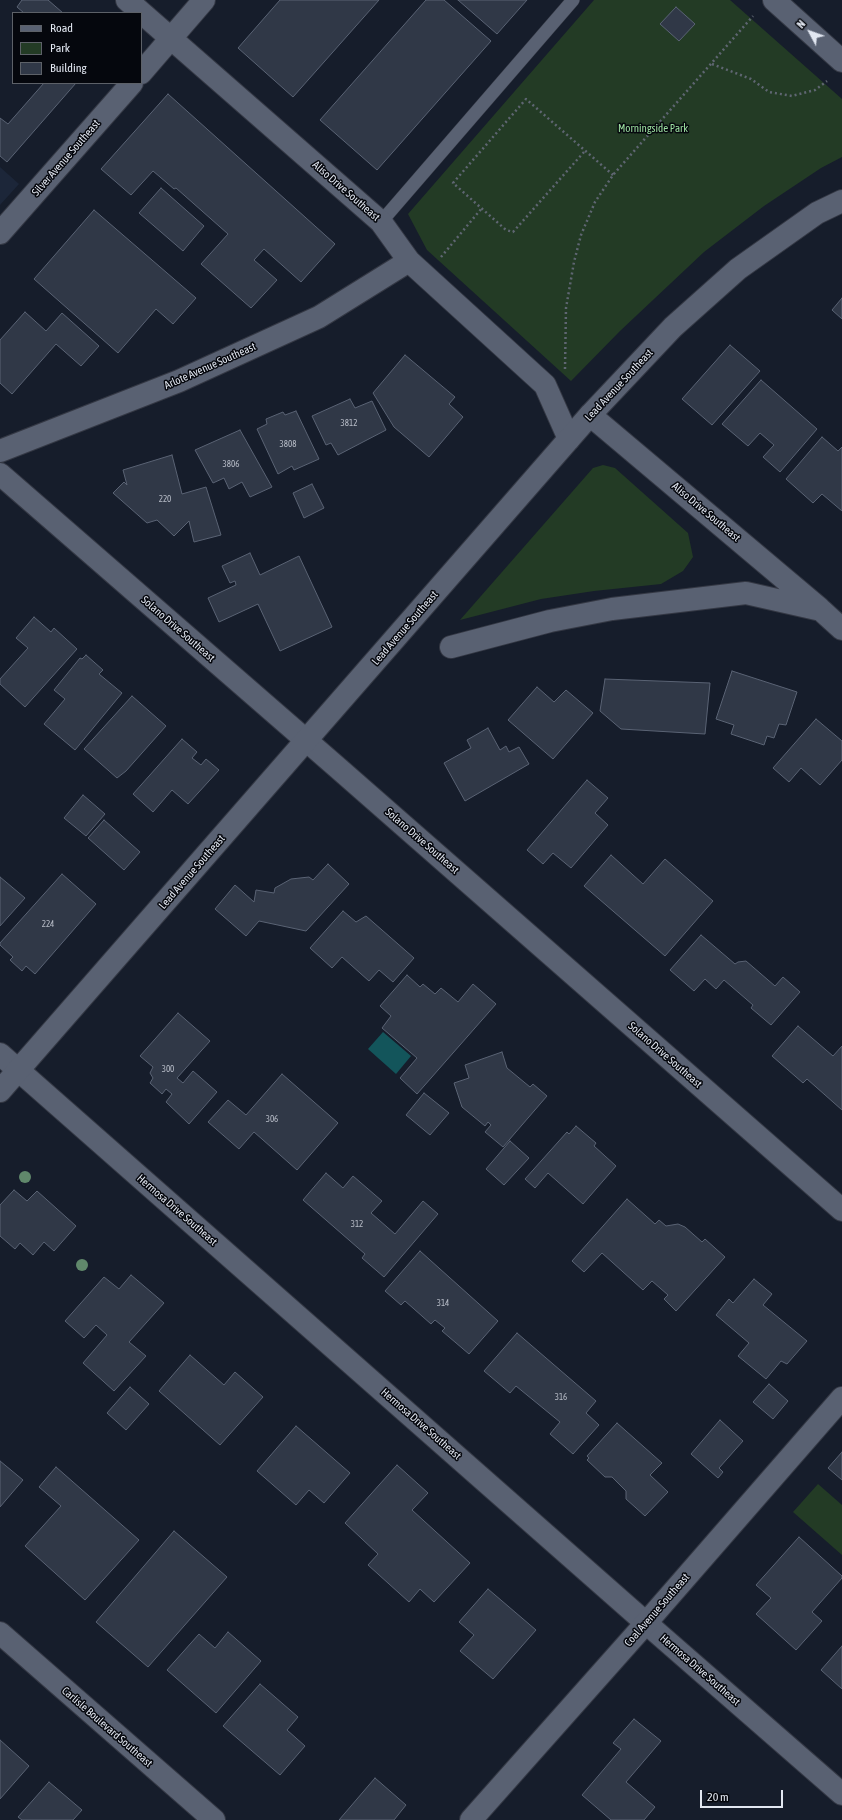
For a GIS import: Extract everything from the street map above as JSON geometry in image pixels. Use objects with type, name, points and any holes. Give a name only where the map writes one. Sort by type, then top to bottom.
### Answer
[{"type":"street","name":"Aliso Drive Southeast","points":[[127,0],[141,12]]},
{"type":"street","points":[[142,72],[204,0]]},
{"type":"street","points":[[774,0],[842,61]]},
{"type":"street","name":"Aliso Drive Southeast","points":[[142,13],[381,222],[409,261],[545,385],[569,439]]},
{"type":"street","name":"Silver Avenue Southeast","points":[[0,233],[131,84]]},
{"type":"street","name":"Lead Avenue Southeast","points":[[0,1091],[590,415],[673,327],[738,269],[817,214],[842,200]]},
{"type":"street","name":"Arlote Avenue Southeast","points":[[0,450],[179,381],[319,317],[409,261]]},
{"type":"street","name":"Aliso Drive Southeast","points":[[590,415],[842,629]]},
{"type":"street","name":"Solano Drive Southeast","points":[[0,474],[842,1210]]},
{"type":"street","name":"Aliso Drive Southeast","points":[[451,647],[550,621],[612,610],[746,593],[821,610]]},
{"type":"street","name":"Hermosa Drive Southeast","points":[[0,1054],[842,1794]]},
{"type":"street","name":"Coal Avenue Southeast","points":[[471,1820],[646,1623],[842,1398]]},
{"type":"street","name":"Carlisle Boulevard Southeast","points":[[0,1633],[214,1820]]},
{"type":"lane","points":[[381,222],[573,0]]},
{"type":"path","points":[[564,370],[566,308],[574,262],[581,234],[595,202],[613,175],[753,16]]},
{"type":"path","points":[[712,64],[751,79],[769,92],[792,96],[815,90],[828,80]]},
{"type":"path","points":[[584,152],[513,232],[506,230],[453,183],[526,99],[584,152],[613,175]]},
{"type":"path","points":[[440,257],[482,208]]},
{"type":"shaded area","points":[[0,167],[19,184],[0,205]]},
{"type":"shaded area","points":[[383,1032],[411,1056],[396,1074],[368,1049]]},
{"type":"green space","name":"Morningside Park","points":[[594,0],[730,0],[842,99],[842,157],[821,168],[764,206],[704,252],[620,331],[571,381],[427,250],[408,214]]},
{"type":"green space","points":[[603,465],[615,468],[688,533],[693,557],[683,571],[661,584],[594,591],[541,599],[460,620],[593,468]]},
{"type":"green space","points":[[818,1484],[842,1505],[842,1555],[793,1512]]},
{"type":"building","points":[[22,0],[48,0],[62,12],[23,12],[17,7]]},
{"type":"building","points":[[280,0],[379,0],[293,97],[238,48]]},
{"type":"building","points":[[426,0],[444,0],[491,41],[377,170],[320,120]]},
{"type":"building","points":[[458,0],[527,0],[497,34]]},
{"type":"building","points":[[676,7],[695,24],[679,41],[660,24]]},
{"type":"building","points":[[43,84],[75,84],[7,162],[0,156],[0,118],[8,124]]},
{"type":"building","points":[[168,94],[335,244],[301,282],[264,249],[254,260],[277,280],[251,308],[201,264],[228,234],[176,188],[174,189],[153,171],[131,195],[101,169]]},
{"type":"building","points":[[161,188],[204,226],[183,251],[139,213]]},
{"type":"building","points":[[94,210],[196,298],[173,324],[156,309],[118,353],[34,279]]},
{"type":"building","points":[[842,298],[842,319],[832,310]]},
{"type":"building","points":[[25,312],[46,331],[62,313],[99,346],[81,366],[56,344],[12,394],[0,383],[0,340]]},
{"type":"building","points":[[730,345],[760,371],[712,425],[682,399]]},
{"type":"building","points":[[405,355],[455,397],[449,404],[463,417],[429,457],[394,427],[373,393]]},
{"type":"building","points":[[761,380],[817,429],[780,472],[763,457],[774,445],[760,433],[748,446],[722,424]]},
{"type":"building","points":[[350,399],[355,408],[372,401],[386,430],[338,455],[331,443],[326,445],[312,416]]},
{"type":"building","points":[[296,411],[319,459],[294,470],[292,466],[278,474],[257,429],[267,424],[266,419],[283,412],[285,415]]},
{"type":"building","points":[[240,430],[272,487],[250,497],[242,482],[229,489],[224,478],[213,483],[195,450]]},
{"type":"building","points":[[822,437],[838,451],[842,447],[842,511],[822,494],[813,503],[786,479]]},
{"type":"building","points":[[172,455],[182,494],[206,487],[221,535],[194,542],[189,521],[174,536],[157,520],[147,523],[113,493],[124,482],[127,485],[123,470]]},
{"type":"building","points":[[312,484],[324,508],[304,518],[293,493]]},
{"type":"building","points":[[250,553],[260,575],[299,556],[332,627],[280,651],[258,604],[219,622],[208,598],[236,585],[235,581],[230,583],[222,566]]},
{"type":"building","points":[[34,617],[51,632],[54,628],[77,649],[25,707],[0,684],[0,679],[28,648],[16,638]]},
{"type":"building","points":[[86,655],[103,670],[99,674],[122,693],[75,750],[44,724],[65,699],[54,690],[80,658],[82,659]]},
{"type":"building","points":[[732,671],[797,692],[786,725],[779,724],[774,738],[767,736],[764,745],[731,734],[734,725],[716,719]]},
{"type":"building","points":[[605,679],[710,683],[705,734],[621,729],[600,711]]},
{"type":"building","points":[[537,687],[554,702],[566,690],[593,713],[553,759],[508,720]]},
{"type":"building","points":[[132,696],[166,726],[126,771],[117,778],[84,749]]},
{"type":"building","points":[[816,719],[842,741],[842,760],[820,785],[801,768],[789,782],[773,768]]},
{"type":"building","points":[[488,728],[500,750],[506,746],[509,752],[519,747],[529,764],[465,801],[444,763],[471,748],[467,740]]},
{"type":"building","points":[[182,739],[197,752],[192,758],[201,765],[206,759],[219,770],[188,804],[172,790],[153,812],[133,794]]},
{"type":"building","points":[[587,780],[608,798],[595,813],[608,825],[571,868],[553,853],[543,864],[527,850]]},
{"type":"building","points":[[83,795],[105,814],[86,836],[64,818]]},
{"type":"building","points":[[104,820],[140,852],[124,870],[88,838]]},
{"type":"building","points":[[611,855],[643,884],[665,859],[713,901],[665,956],[584,886]]},
{"type":"building","points":[[328,864],[349,884],[306,931],[259,921],[246,936],[215,909],[235,885],[254,902],[256,890],[274,893],[275,888],[291,879],[309,877],[313,880]]},
{"type":"building","points":[[62,874],[96,904],[35,974],[26,966],[22,971],[10,960],[13,957],[0,945],[0,943]]},
{"type":"building","points":[[0,877],[25,898],[0,926]]},
{"type":"building","points":[[343,911],[356,922],[366,916],[414,958],[393,982],[379,970],[369,981],[342,957],[332,968],[310,948]]},
{"type":"building","points":[[701,935],[735,964],[746,961],[775,986],[783,977],[800,992],[771,1025],[751,1008],[753,1005],[724,980],[716,989],[705,979],[694,991],[670,970]]},
{"type":"building","points":[[407,975],[420,987],[423,984],[435,994],[441,988],[458,1002],[473,984],[496,1004],[417,1094],[400,1078],[417,1058],[382,1028],[391,1016],[380,1006]]},
{"type":"building","points":[[178,1013],[210,1041],[177,1078],[183,1083],[193,1071],[217,1092],[189,1124],[166,1102],[172,1094],[166,1089],[162,1094],[150,1083],[153,1078],[150,1073],[153,1067],[140,1056]]},
{"type":"building","points":[[798,1026],[833,1056],[842,1046],[842,1110],[807,1079],[803,1083],[772,1056]]},
{"type":"building","points":[[502,1052],[507,1068],[530,1087],[533,1084],[547,1096],[503,1147],[485,1132],[491,1125],[488,1122],[485,1126],[462,1107],[454,1083],[469,1078],[465,1065]]},
{"type":"building","points":[[282,1074],[338,1123],[297,1170],[254,1132],[239,1149],[208,1122],[228,1100],[246,1115]]},
{"type":"building","points":[[424,1093],[449,1113],[430,1135],[406,1115]]},
{"type":"building","points":[[576,1126],[596,1143],[594,1146],[616,1166],[583,1204],[548,1173],[535,1188],[525,1179],[567,1132],[569,1134]]},
{"type":"building","points":[[510,1141],[529,1158],[504,1185],[486,1169]]},
{"type":"building","points":[[326,1173],[343,1188],[353,1176],[382,1201],[371,1213],[395,1234],[423,1201],[438,1214],[384,1277],[362,1258],[365,1254],[303,1200]]},
{"type":"building","points":[[14,1190],[27,1201],[37,1191],[76,1226],[54,1251],[44,1242],[33,1255],[20,1243],[15,1249],[0,1236],[0,1205]]},
{"type":"building","points":[[627,1199],[655,1224],[659,1220],[666,1226],[678,1224],[685,1227],[702,1242],[705,1239],[725,1257],[676,1311],[664,1299],[668,1295],[652,1281],[643,1290],[602,1253],[584,1272],[572,1261]]},
{"type":"building","points":[[420,1251],[498,1321],[469,1354],[442,1331],[445,1328],[435,1320],[431,1324],[405,1301],[401,1305],[385,1291]]},
{"type":"building","points":[[131,1275],[164,1303],[129,1342],[146,1356],[114,1391],[83,1363],[107,1335],[96,1325],[84,1338],[65,1321],[104,1277],[119,1289]]},
{"type":"building","points":[[754,1279],[772,1294],[763,1305],[807,1341],[787,1364],[781,1361],[766,1379],[738,1356],[749,1343],[716,1315],[729,1299],[733,1303]]},
{"type":"building","points":[[517,1333],[596,1401],[586,1413],[599,1425],[573,1454],[550,1434],[560,1422],[516,1386],[510,1393],[484,1371]]},
{"type":"building","points":[[190,1355],[224,1385],[235,1372],[263,1397],[220,1445],[159,1391]]},
{"type":"building","points":[[769,1384],[788,1401],[773,1419],[753,1402]]},
{"type":"building","points":[[130,1387],[149,1404],[126,1430],[107,1413]]},
{"type":"building","points":[[720,1420],[743,1441],[719,1468],[723,1472],[718,1478],[691,1454]]},
{"type":"building","points":[[617,1423],[662,1463],[650,1475],[668,1492],[645,1516],[626,1499],[626,1491],[612,1477],[605,1477],[587,1460],[589,1458],[587,1456]]},
{"type":"building","points":[[296,1426],[350,1473],[324,1503],[309,1490],[296,1505],[257,1471]]},
{"type":"building","points":[[842,1452],[842,1480],[828,1468]]},
{"type":"building","points":[[0,1461],[23,1480],[0,1507]]},
{"type":"building","points":[[397,1465],[428,1493],[412,1510],[470,1563],[434,1602],[420,1589],[409,1602],[368,1565],[378,1554],[345,1523]]},
{"type":"building","points":[[56,1467],[139,1540],[85,1600],[25,1546],[61,1506],[39,1487]]},
{"type":"building","points":[[174,1531],[227,1577],[148,1667],[96,1622]]},
{"type":"building","points":[[799,1537],[842,1576],[842,1578],[812,1612],[822,1621],[796,1650],[756,1614],[771,1598],[756,1585]]},
{"type":"building","points":[[488,1589],[536,1630],[493,1679],[460,1651],[474,1635],[459,1622]]},
{"type":"building","points":[[228,1632],[261,1661],[216,1713],[167,1670],[199,1634],[215,1648]]},
{"type":"building","points":[[842,1646],[842,1689],[821,1670]]},
{"type":"building","points":[[260,1684],[298,1717],[287,1730],[305,1746],[280,1775],[223,1726]]},
{"type":"building","points":[[634,1719],[661,1741],[626,1782],[655,1807],[644,1820],[611,1820],[582,1795],[621,1749],[613,1743]]},
{"type":"building","points":[[0,1740],[29,1766],[0,1799]]},
{"type":"building","points":[[375,1778],[406,1805],[394,1820],[339,1820]]},
{"type":"building","points":[[49,1782],[82,1810],[73,1820],[22,1820],[18,1817]]}]
